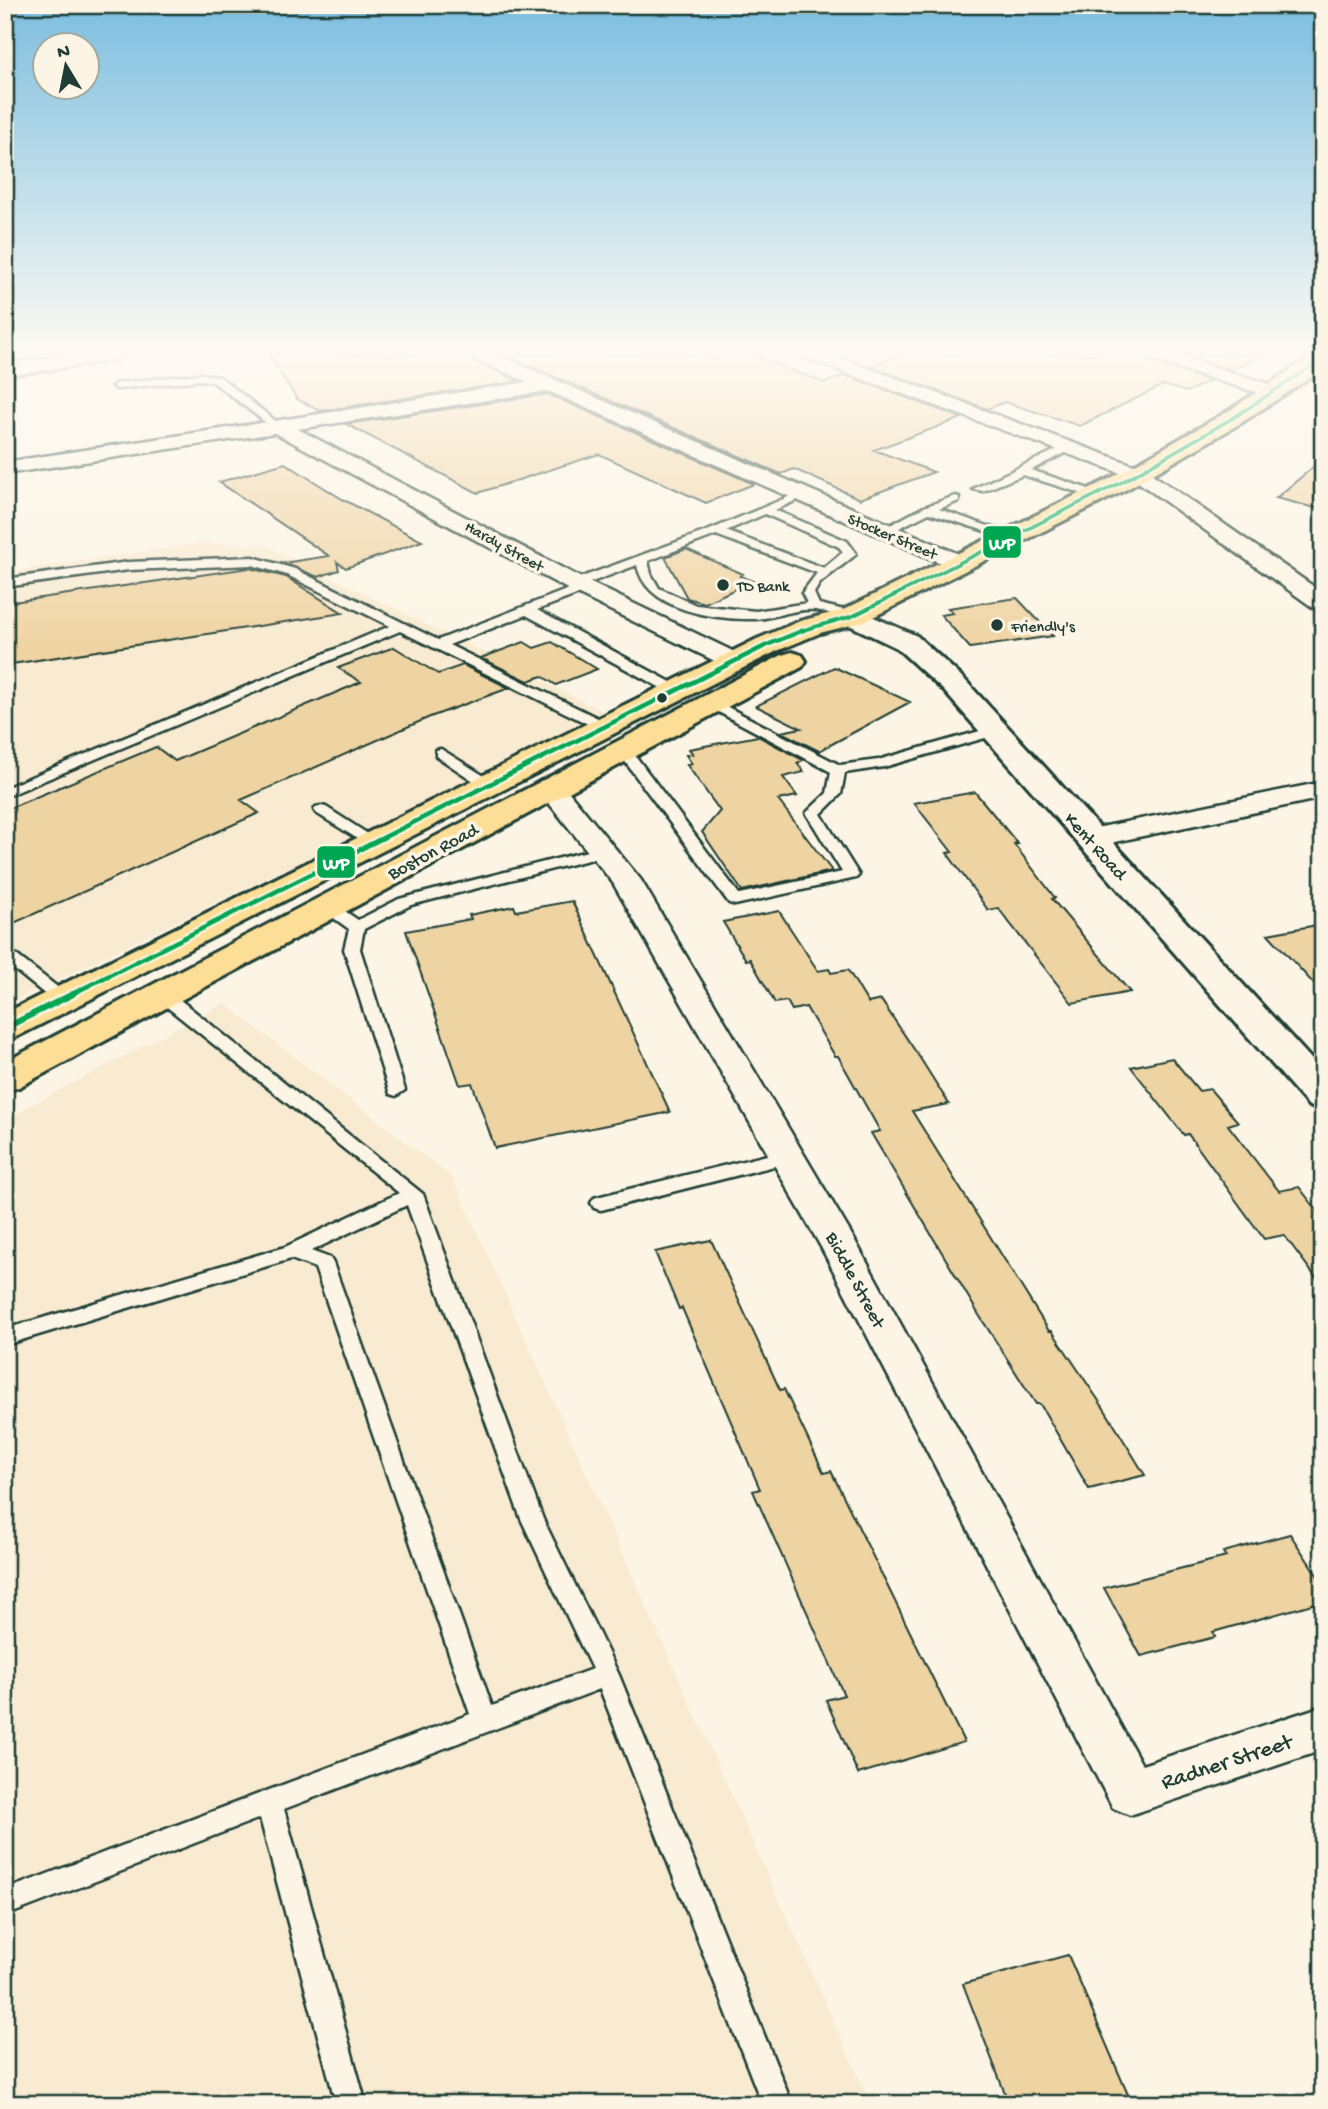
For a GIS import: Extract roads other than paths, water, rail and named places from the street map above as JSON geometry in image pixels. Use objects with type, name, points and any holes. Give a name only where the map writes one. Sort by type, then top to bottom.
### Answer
[{"type":"main road","name":"Boston Road","points":[[5,1078],[550,787],[677,691],[794,632],[853,616],[1014,537],[1097,495],[1129,470],[1162,452]]},
{"type":"main road","name":"Boston Road","points":[[5,1028],[489,785],[712,704],[823,645],[853,616]]},
{"type":"street","points":[[5,468],[106,452]]},
{"type":"street","name":"Hardy Street","points":[[327,452],[579,586],[734,661]]},
{"type":"street","name":"Stocker Street","points":[[702,452],[960,563]]},
{"type":"street","points":[[1080,452],[1129,470],[1323,604]]},
{"type":"street","name":"Kent Road","points":[[853,616],[906,642],[954,685],[1323,1097]]},
{"type":"street","name":"Biddle Street","points":[[550,787],[626,880],[841,1247],[1130,1792]]},
{"type":"street","points":[[1091,838],[1323,790]]},
{"type":"street","name":"Radner Street","points":[[1130,1792],[1323,1728]]},
{"type":"lane","points":[[979,489],[1059,452]]},
{"type":"lane","points":[[1022,471],[1097,495]]},
{"type":"lane","points":[[439,644],[527,610],[642,558],[716,531],[800,495]]},
{"type":"lane","points":[[885,531],[928,509],[955,499]]},
{"type":"lane","points":[[928,509],[1014,537]]},
{"type":"lane","points":[[765,510],[843,544],[850,553],[815,580],[808,593],[814,606]]},
{"type":"lane","points":[[716,531],[824,572]]},
{"type":"lane","points":[[642,558],[645,574],[654,590],[693,609],[756,615],[814,606],[853,616]]},
{"type":"lane","points":[[5,583],[130,566],[253,561],[291,572],[439,644],[614,738],[735,900],[850,875],[813,813],[834,794],[838,770]]},
{"type":"lane","points":[[527,610],[677,691]]},
{"type":"lane","points":[[5,793],[401,626]]},
{"type":"lane","points":[[712,704],[838,770],[879,764],[995,731]]},
{"type":"lane","points":[[441,753],[489,785]]},
{"type":"lane","points":[[321,810],[374,843]]},
{"type":"lane","points":[[396,1090],[352,949],[358,927],[405,902],[427,895],[603,852]]},
{"type":"lane","points":[[327,906],[358,927]]},
{"type":"lane","points":[[9,957],[63,1000]]},
{"type":"lane","points":[[163,995],[413,1194],[532,1519],[607,1675],[777,2104]]},
{"type":"lane","points":[[601,1203],[788,1156]]},
{"type":"lane","points":[[5,1337],[292,1252],[413,1194]]},
{"type":"lane","points":[[292,1252],[323,1263],[485,1720]]},
{"type":"lane","points":[[5,1903],[607,1675]]},
{"type":"lane","points":[[269,1802],[351,2104]]},
{"type":"place","name":"TD Bank","points":[[723,585]]},
{"type":"place","name":"Friendly's","points":[[997,625]]}]
